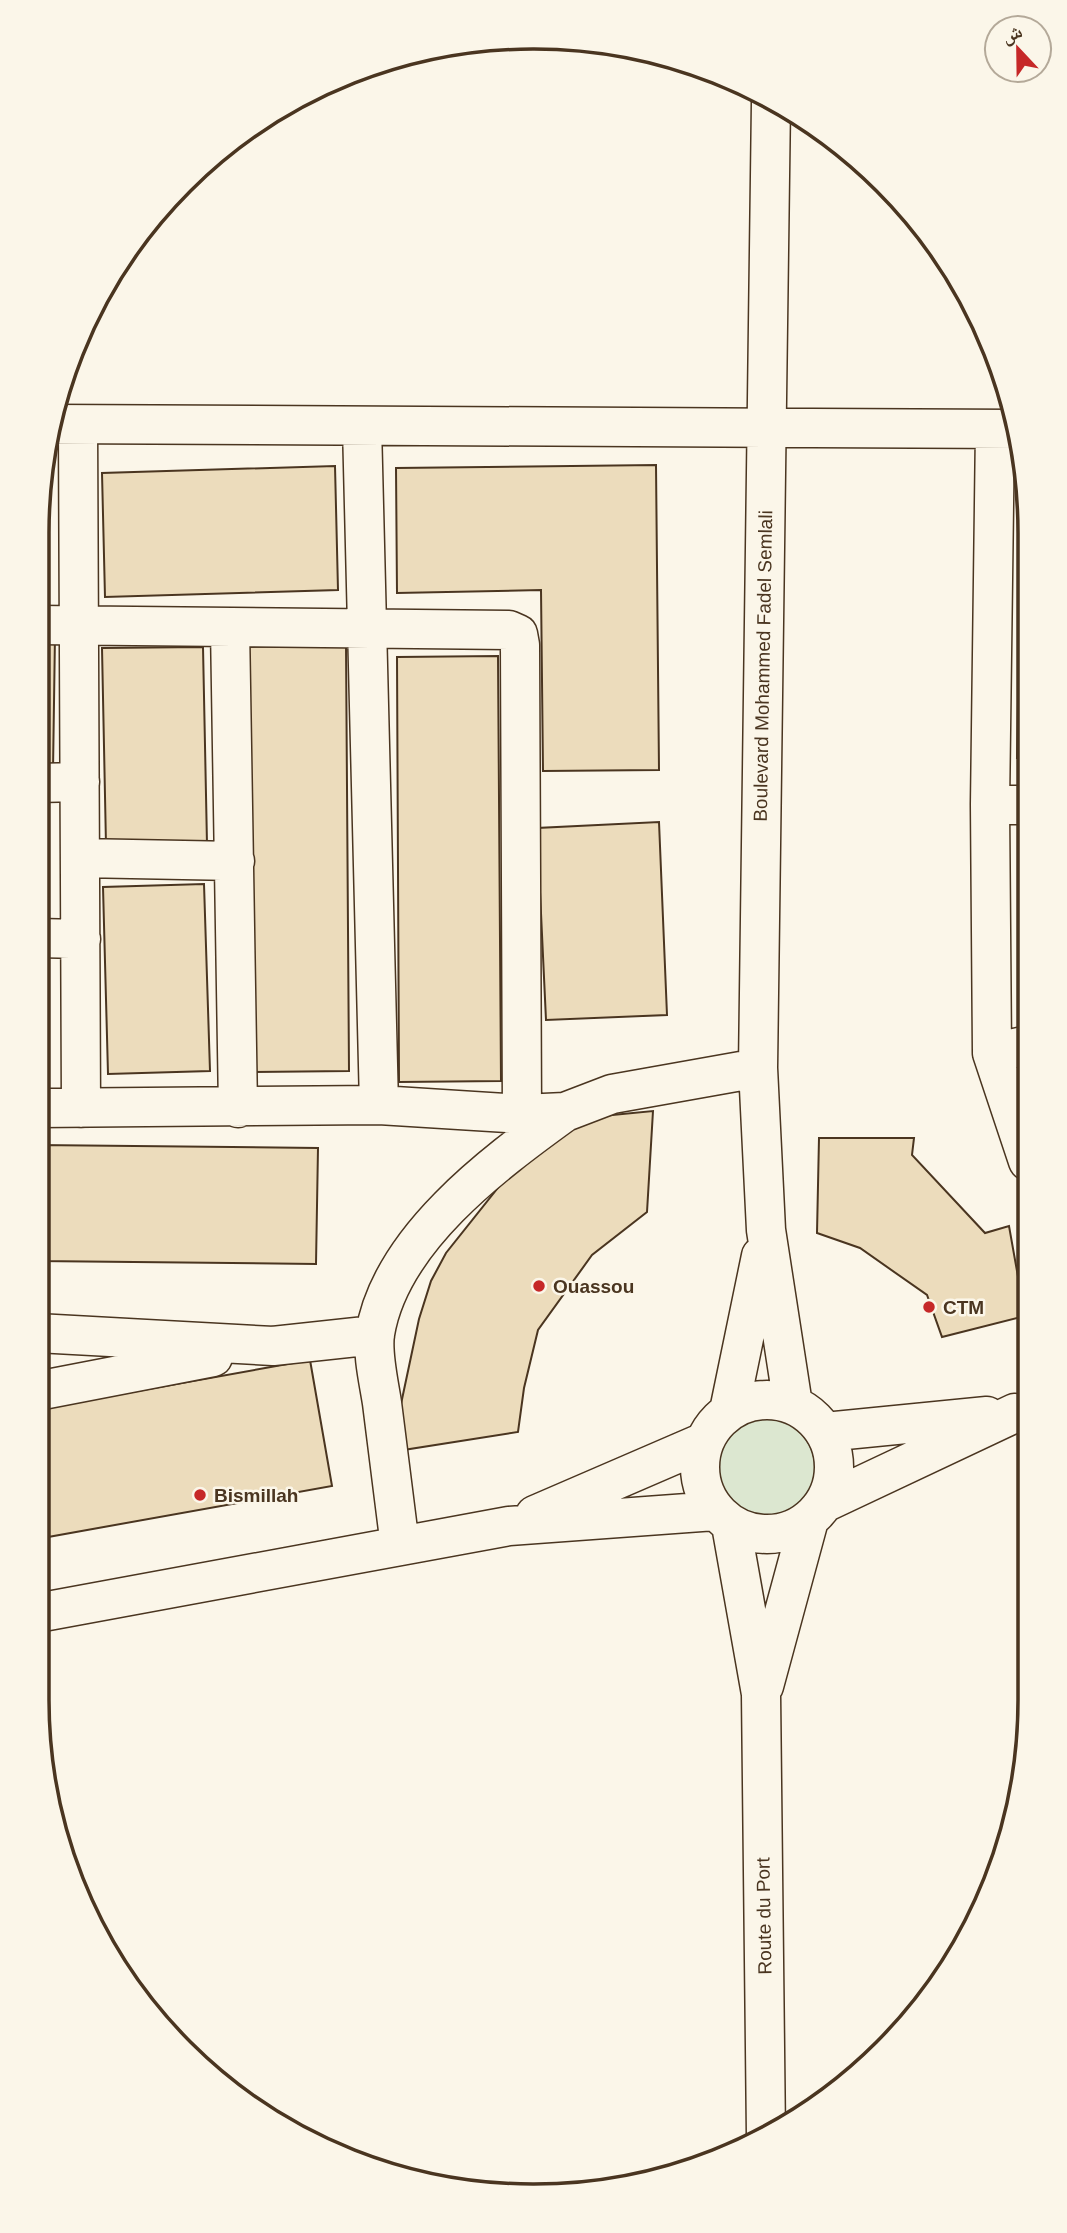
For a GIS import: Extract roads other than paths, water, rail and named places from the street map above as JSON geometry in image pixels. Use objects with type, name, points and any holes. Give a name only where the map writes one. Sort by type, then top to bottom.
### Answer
[{"type":"street","name":"Boulevard Mohammed Fadel Semlali","points":[[771,111],[758,1068],[766,1230],[793,1405]]},
{"type":"street","points":[[81,1108],[80,625],[64,425],[1005,429],[1010,623],[990,805],[1010,1049],[1018,1099]]},
{"type":"street","points":[[362,426],[379,1105]]},
{"type":"street","points":[[49,625],[509,630],[518,634],[522,1114]]},
{"type":"street","points":[[230,627],[238,1108]]},
{"type":"street","points":[[49,783],[80,782]]},
{"type":"street","points":[[990,805],[1018,805]]},
{"type":"street","points":[[80,858],[235,861]]},
{"type":"street","points":[[49,938],[81,939]]},
{"type":"street","points":[[400,1546],[375,1335],[390,1287],[419,1242],[457,1197],[517,1147],[565,1112],[612,1094],[758,1068]]},
{"type":"street","points":[[49,1108],[379,1105],[522,1114],[565,1112]]},
{"type":"street","name":"Boulevard Mohammed Fadel Semlali","points":[[729,1411],[766,1230]]},
{"type":"street","points":[[49,1334],[274,1346]]},
{"type":"street","points":[[49,1389],[274,1346],[375,1335]]},
{"type":"street","points":[[817,1512],[832,1486],[835,1467],[825,1432],[811,1416],[793,1405],[772,1399],[750,1401],[729,1411],[714,1425],[704,1442],[699,1460],[700,1479],[705,1495],[723,1518],[750,1532],[771,1534],[791,1530],[817,1512],[1018,1413]]},
{"type":"street","points":[[825,1432],[1018,1411]]},
{"type":"street","points":[[509,1526],[704,1442]]},
{"type":"street","name":"Route du Port","points":[[761,1694],[817,1512]]},
{"type":"street","points":[[49,1611],[509,1526],[723,1518]]},
{"type":"street","name":"Route du Port","points":[[723,1518],[761,1694],[766,2124]]},
{"type":"place","name":"Ouassou","points":[[539,1286]]},
{"type":"place","name":"CTM","points":[[929,1307]]},
{"type":"place","name":"Bismillah","points":[[200,1495]]}]
